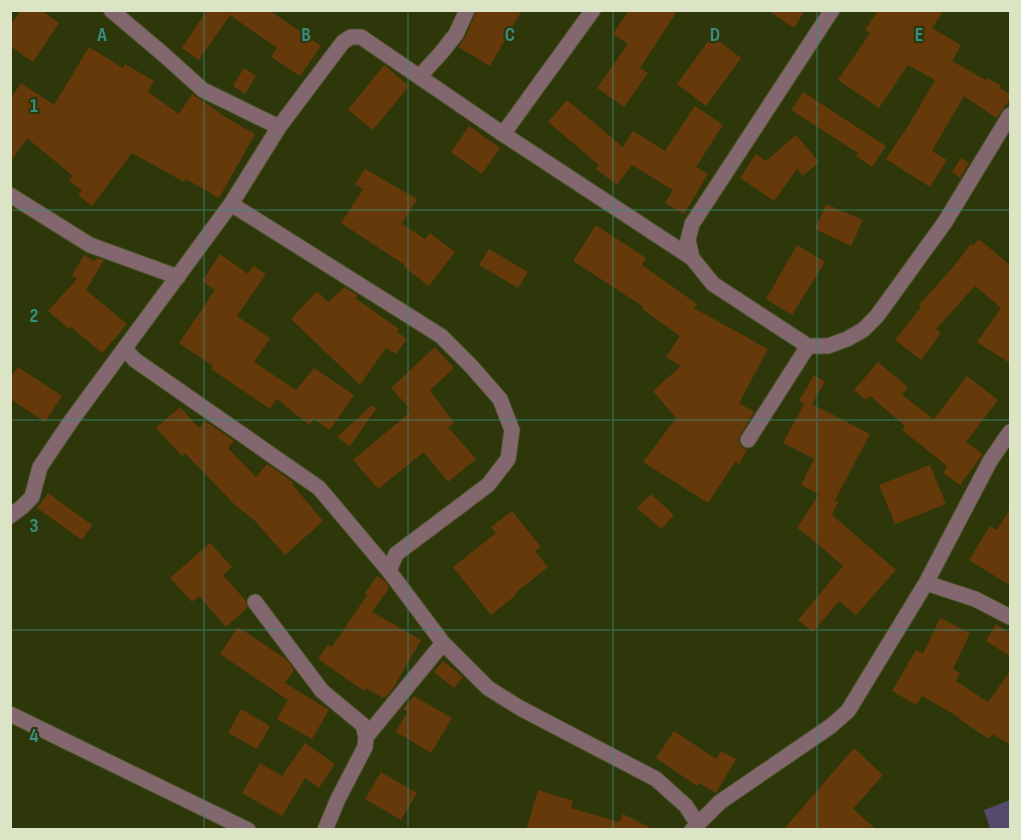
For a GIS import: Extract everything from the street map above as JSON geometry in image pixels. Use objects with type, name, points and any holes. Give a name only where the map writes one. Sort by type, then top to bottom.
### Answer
[{"type":"street","points":[[111,10],[203,90],[279,127]]},
{"type":"street","points":[[419,77],[456,34],[467,10]]},
{"type":"street","points":[[503,134],[593,10]]},
{"type":"street","points":[[692,258],[688,240],[692,224],[832,10]]},
{"type":"street","points":[[10,516],[32,497],[40,467],[71,421],[231,204],[279,127],[343,42],[351,37],[361,37],[503,134],[692,258],[714,284],[808,346],[828,346],[847,339],[863,330],[877,316],[945,222],[1011,115]]},
{"type":"street","points":[[11,196],[90,245],[177,277]]},
{"type":"street","points":[[231,204],[441,336],[500,399],[512,430],[508,459],[488,485],[396,554],[389,571]]},
{"type":"street","points":[[748,440],[808,346]]},
{"type":"street","points":[[125,349],[135,360],[320,488],[389,571],[443,643],[488,688],[520,708],[656,780],[686,806],[695,826],[720,802],[831,726],[848,711],[927,583],[990,461],[1011,432]]},
{"type":"street","points":[[927,583],[975,599],[1011,617]]},
{"type":"street","points":[[255,602],[322,691],[363,725],[366,736],[365,747],[338,799],[326,830]]},
{"type":"street","points":[[366,736],[443,643]]},
{"type":"street","points":[[10,714],[248,830]]},
{"type":"shaded area","points":[[1010,800],[1010,829],[990,829],[984,810]]},
{"type":"building","points":[[21,10],[41,10],[59,23],[33,62],[10,46],[10,26]]},
{"type":"building","points":[[207,10],[269,10],[321,46],[300,76],[271,57],[277,48],[230,15],[199,60],[182,48]]},
{"type":"building","points":[[477,10],[522,10],[490,66],[458,47],[465,38]]},
{"type":"building","points":[[629,10],[678,10],[640,68],[648,73],[624,107],[597,88],[628,44],[613,34]]},
{"type":"building","points":[[767,10],[805,10],[794,28]]},
{"type":"building","points":[[878,10],[944,10],[932,28],[961,45],[952,61],[986,80],[987,78],[1001,85],[1000,88],[1011,95],[996,118],[964,96],[932,151],[947,160],[930,187],[886,159],[935,80],[908,65],[879,108],[838,80],[870,33],[865,30]]},
{"type":"building","points":[[712,36],[741,58],[706,106],[677,84]]},
{"type":"building","points":[[89,47],[123,68],[125,64],[154,81],[148,92],[179,114],[192,94],[220,114],[255,134],[219,198],[186,179],[184,182],[132,153],[92,206],[78,195],[82,190],[69,181],[73,176],[27,138],[10,163],[10,99],[21,83],[54,105]]},
{"type":"building","points":[[384,65],[409,86],[373,130],[348,110]]},
{"type":"building","points":[[244,68],[256,76],[245,94],[233,86]]},
{"type":"building","points":[[803,92],[886,146],[872,167],[856,156],[858,153],[791,110]]},
{"type":"building","points":[[567,100],[623,147],[633,131],[665,151],[695,106],[723,125],[696,167],[708,174],[684,214],[665,203],[673,190],[632,165],[617,185],[596,169],[599,165],[548,122]]},
{"type":"building","points":[[469,126],[500,148],[482,174],[451,152]]},
{"type":"building","points":[[796,135],[819,162],[803,176],[797,169],[774,201],[740,178],[756,154],[766,161]]},
{"type":"building","points":[[961,158],[969,163],[960,178],[952,172]]},
{"type":"building","points":[[365,169],[417,199],[402,224],[425,239],[430,233],[455,252],[429,286],[404,267],[405,265],[341,223],[363,189],[355,184]]},
{"type":"building","points":[[826,204],[863,220],[851,246],[815,229]]},
{"type":"building","points":[[596,225],[646,258],[642,265],[697,304],[694,308],[768,349],[739,403],[754,412],[738,439],[740,445],[747,450],[739,464],[735,462],[708,503],[643,462],[676,418],[653,391],[681,366],[666,357],[680,336],[642,309],[644,307],[573,261]]},
{"type":"building","points":[[979,239],[1011,266],[1011,364],[977,342],[1001,308],[975,286],[936,329],[941,333],[921,360],[895,340],[921,307],[919,305],[971,244],[973,246]]},
{"type":"building","points":[[797,245],[825,262],[792,315],[766,299]]},
{"type":"building","points":[[489,249],[528,272],[518,288],[479,265]]},
{"type":"building","points":[[220,254],[248,274],[253,266],[266,274],[237,316],[270,338],[254,362],[296,390],[314,368],[354,395],[330,430],[314,419],[309,425],[277,399],[270,409],[211,369],[213,366],[179,343],[215,290],[202,281]]},
{"type":"building","points":[[84,255],[94,261],[97,258],[104,260],[86,290],[127,324],[102,353],[48,311],[77,279],[72,275]]},
{"type":"building","points":[[345,287],[358,296],[355,298],[399,329],[397,332],[407,339],[396,354],[386,348],[360,385],[291,319],[317,291],[328,302]]},
{"type":"building","points":[[435,347],[454,368],[430,390],[454,423],[448,427],[476,459],[448,482],[424,452],[378,489],[353,460],[408,414],[406,412],[410,409],[391,388]]},
{"type":"building","points":[[878,362],[908,387],[902,395],[934,419],[967,376],[998,400],[966,442],[983,454],[960,485],[943,473],[947,466],[902,430],[905,426],[870,396],[866,400],[854,390]]},
{"type":"building","points":[[18,367],[62,396],[45,422],[10,399],[10,378]]},
{"type":"building","points":[[814,375],[825,382],[812,404],[870,434],[834,502],[839,500],[832,515],[896,570],[856,615],[839,601],[813,632],[798,620],[843,566],[797,528],[819,494],[801,485],[814,459],[783,443],[804,404],[799,401]]},
{"type":"building","points":[[372,405],[376,409],[350,446],[337,437]]},
{"type":"building","points":[[180,407],[199,428],[205,421],[234,441],[228,448],[256,477],[267,464],[293,482],[292,484],[323,521],[285,555],[254,520],[235,505],[185,453],[182,456],[156,428]]},
{"type":"building","points":[[930,465],[946,504],[895,524],[879,485]]},
{"type":"building","points":[[48,493],[92,525],[82,540],[37,508]]},
{"type":"building","points":[[651,494],[674,515],[661,529],[637,508]]},
{"type":"building","points":[[1011,507],[1011,586],[969,560],[990,526],[997,530]]},
{"type":"building","points":[[512,511],[541,547],[535,551],[548,567],[491,615],[453,567],[496,533],[491,527]]},
{"type":"building","points":[[210,543],[232,567],[223,575],[246,601],[247,608],[226,627],[199,596],[192,602],[170,578]]},
{"type":"building","points":[[377,576],[385,581],[389,588],[372,612],[421,640],[393,688],[383,698],[366,688],[364,691],[318,659],[328,645],[332,647]]},
{"type":"building","points":[[940,618],[970,633],[953,669],[960,673],[956,681],[988,702],[1011,670],[1011,745],[992,734],[989,739],[960,718],[922,696],[916,705],[892,691],[916,650],[923,654]]},
{"type":"building","points":[[996,624],[1011,634],[1011,657],[986,641]]},
{"type":"building","points":[[238,627],[287,660],[294,670],[285,683],[329,710],[312,739],[277,719],[288,700],[220,654]]},
{"type":"building","points":[[443,661],[463,677],[454,688],[434,672]]},
{"type":"building","points":[[414,696],[452,718],[431,753],[396,732],[407,712],[403,709]]},
{"type":"building","points":[[241,709],[270,726],[257,749],[228,733]]},
{"type":"building","points":[[674,731],[716,759],[721,751],[736,759],[716,793],[699,783],[697,786],[656,758]]},
{"type":"building","points":[[305,743],[335,764],[319,788],[305,778],[282,816],[242,793],[260,763],[282,776]]},
{"type":"building","points":[[854,748],[883,775],[853,809],[877,830],[783,830]]},
{"type":"building","points":[[381,772],[417,793],[401,820],[365,799]]},
{"type":"building","points":[[538,790],[573,801],[571,808],[619,822],[623,814],[655,830],[526,830]]}]
